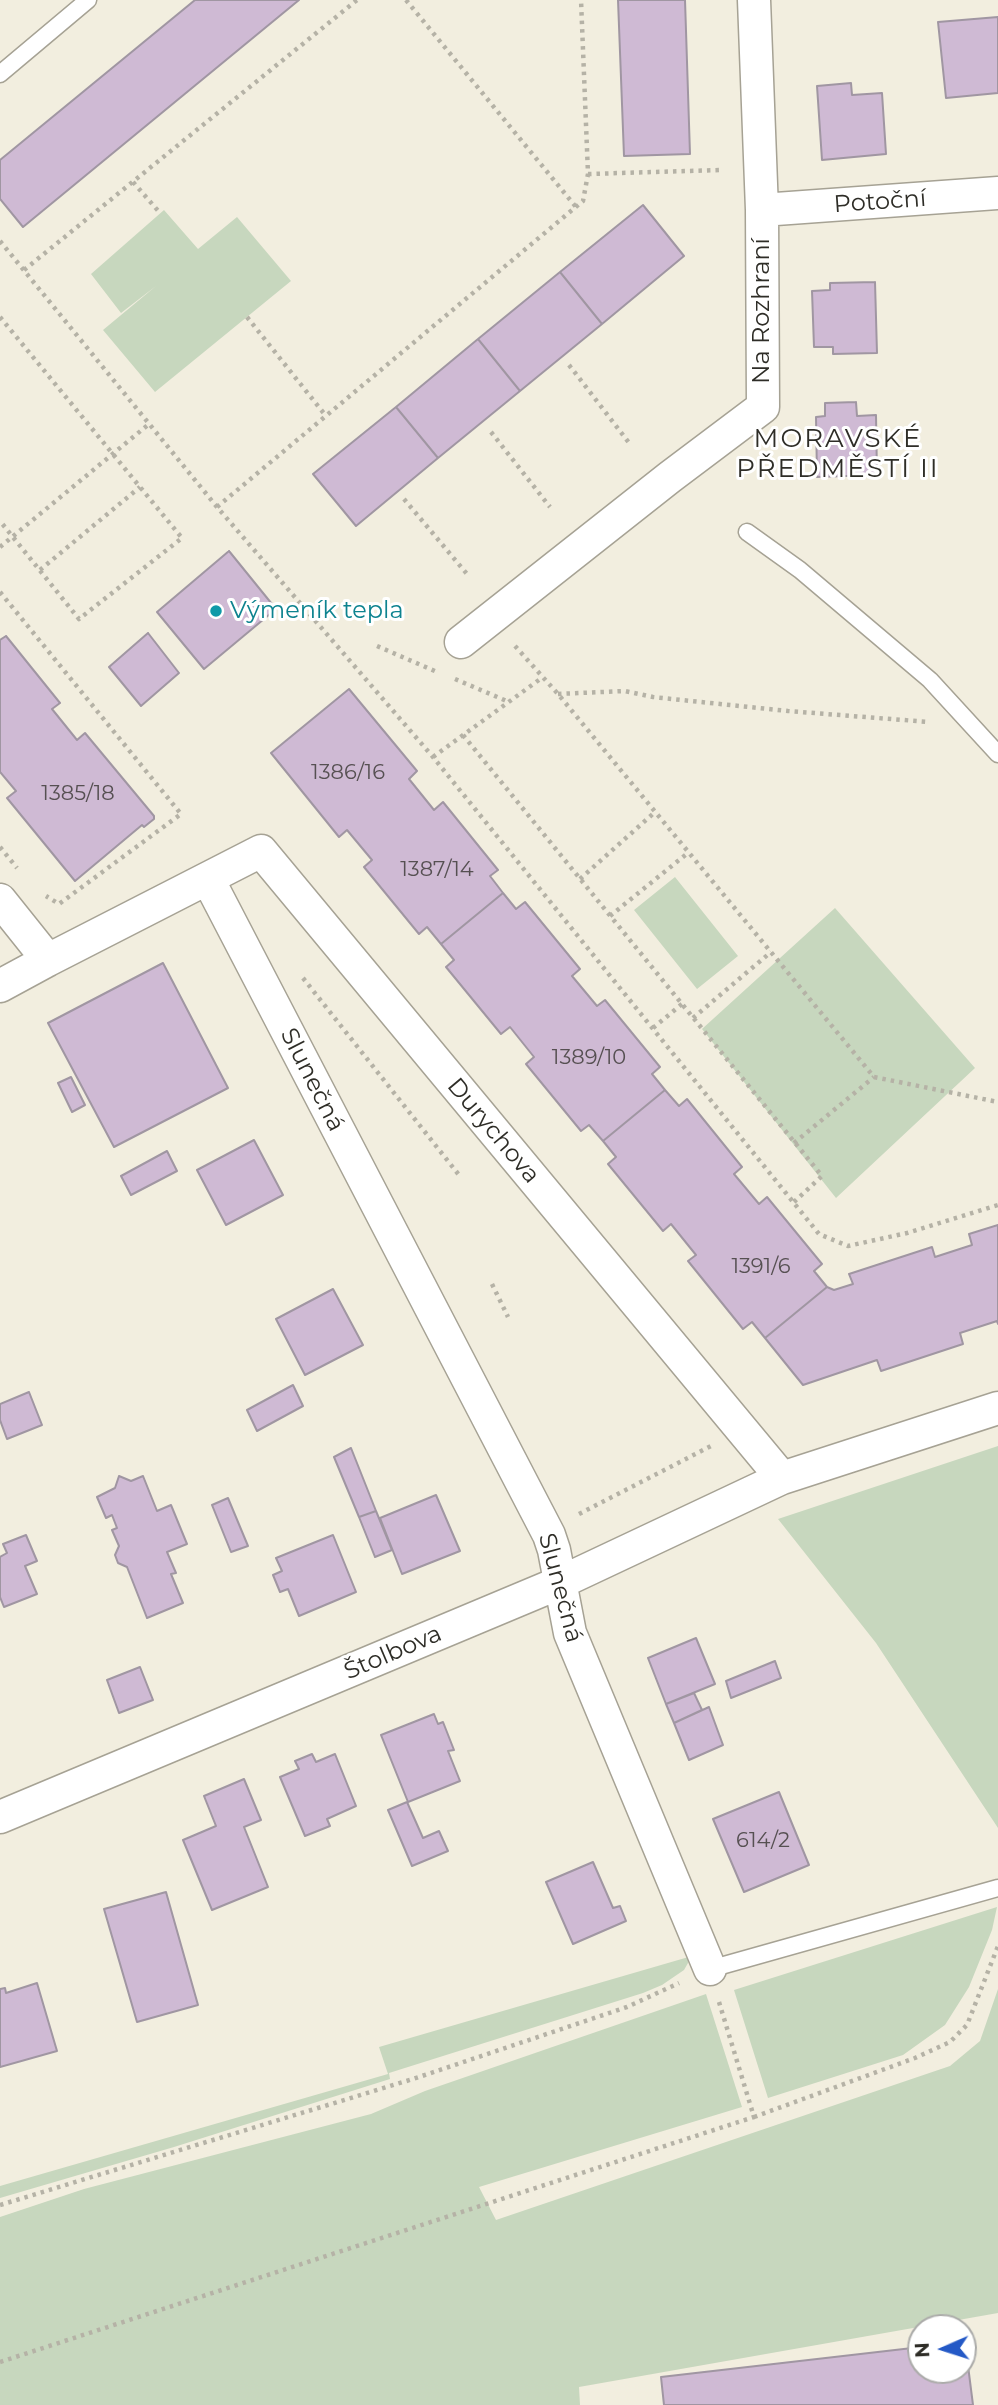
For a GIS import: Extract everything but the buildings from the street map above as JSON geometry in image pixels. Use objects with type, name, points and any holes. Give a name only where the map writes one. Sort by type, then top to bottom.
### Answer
[{"type":"street","name":"Na Rozhraní","points":[[461,642],[763,407],[762,210],[754,0]]},
{"type":"street","name":"Potoční","points":[[762,210],[998,193]]},
{"type":"street","name":"Durychova","points":[[0,986],[261,851],[782,1478]]},
{"type":"street","name":"Slunečná","points":[[208,878],[549,1535],[570,1633],[710,1969]]},
{"type":"street","points":[[0,900],[48,960]]},
{"type":"street","points":[[782,1478],[998,1408]]},
{"type":"street","name":"Štolbova","points":[[0,1817],[559,1583],[782,1478]]},
{"type":"lane","points":[[0,74],[88,0]]},
{"type":"lane","points":[[747,532],[800,570],[930,680],[998,754]]},
{"type":"lane","points":[[710,1969],[998,1888]]},
{"type":"path","points":[[23,270],[357,0]]},
{"type":"path","points":[[407,0],[576,207]]},
{"type":"path","points":[[217,507],[583,201],[588,174],[581,0]]},
{"type":"path","points":[[588,174],[720,170]]},
{"type":"path","points":[[133,182],[160,214]]},
{"type":"path","points":[[0,241],[217,507],[433,757],[819,1234],[848,1246],[906,1233],[998,1205]]},
{"type":"path","points":[[0,317],[182,538],[79,618],[0,521]]},
{"type":"path","points":[[247,317],[326,416]]},
{"type":"path","points":[[569,365],[630,444]]},
{"type":"path","points":[[0,547],[149,425]]},
{"type":"path","points":[[491,432],[550,507]]},
{"type":"path","points":[[40,570],[140,487]]},
{"type":"path","points":[[404,499],[467,574]]},
{"type":"path","points":[[0,592],[181,814],[59,904],[40,893]]},
{"type":"path","points":[[490,620],[558,694],[874,1077],[998,1102]]},
{"type":"path","points":[[433,757],[543,677]]},
{"type":"path","points":[[558,694],[625,691],[788,711],[972,726]]},
{"type":"path","points":[[463,735],[822,1176],[794,1202]]},
{"type":"path","points":[[580,879],[656,812]]},
{"type":"path","points":[[0,847],[22,874]]},
{"type":"path","points":[[610,916],[689,852]]},
{"type":"path","points":[[693,1018],[771,952]]},
{"type":"path","points":[[295,968],[459,1175]]},
{"type":"path","points":[[653,1028],[682,1004]]},
{"type":"path","points":[[794,1143],[874,1077]]},
{"type":"path","points":[[492,1284],[508,1317]]},
{"type":"path","points":[[554,1550],[570,1518],[742,1430]]},
{"type":"path","points":[[0,2362],[754,2117],[915,2059],[950,2042],[967,2025],[998,1946]]},
{"type":"path","points":[[0,2205],[413,2079],[627,2007],[710,1969],[754,2117]]},
{"type":"green space","points":[[164,210],[198,249],[237,217],[291,281],[155,392],[103,330],[156,286],[121,313],[91,274]]},
{"type":"green space","points":[[675,877],[738,956],[697,989],[634,910]]},
{"type":"green space","points":[[835,908],[975,1068],[836,1198],[702,1029]]},
{"type":"green space","points":[[998,1446],[998,1828],[876,1643],[778,1519]]},
{"type":"green space","points":[[997,1907],[992,1930],[969,1987],[945,2025],[903,2055],[768,2098],[734,1990]]},
{"type":"green space","points":[[692,1956],[684,1970],[662,1985],[643,1993],[389,2073],[390,2079],[0,2198],[0,2186],[388,2074],[379,2047]]},
{"type":"green space","points":[[998,1989],[998,2313],[977,2317],[977,2314],[907,2314],[907,2329],[579,2387],[580,2405],[0,2405],[0,2217],[84,2189],[371,2114],[425,2091],[706,1994],[742,2107],[479,2187],[496,2220],[950,2066],[980,2041]]},
{"type":"place","name":"Výmeník tepla","points":[[216,611]]},
{"type":"district","name":"MORAVSKÉ PŘEDMĚSTÍ II","points":[[838,454]]}]
